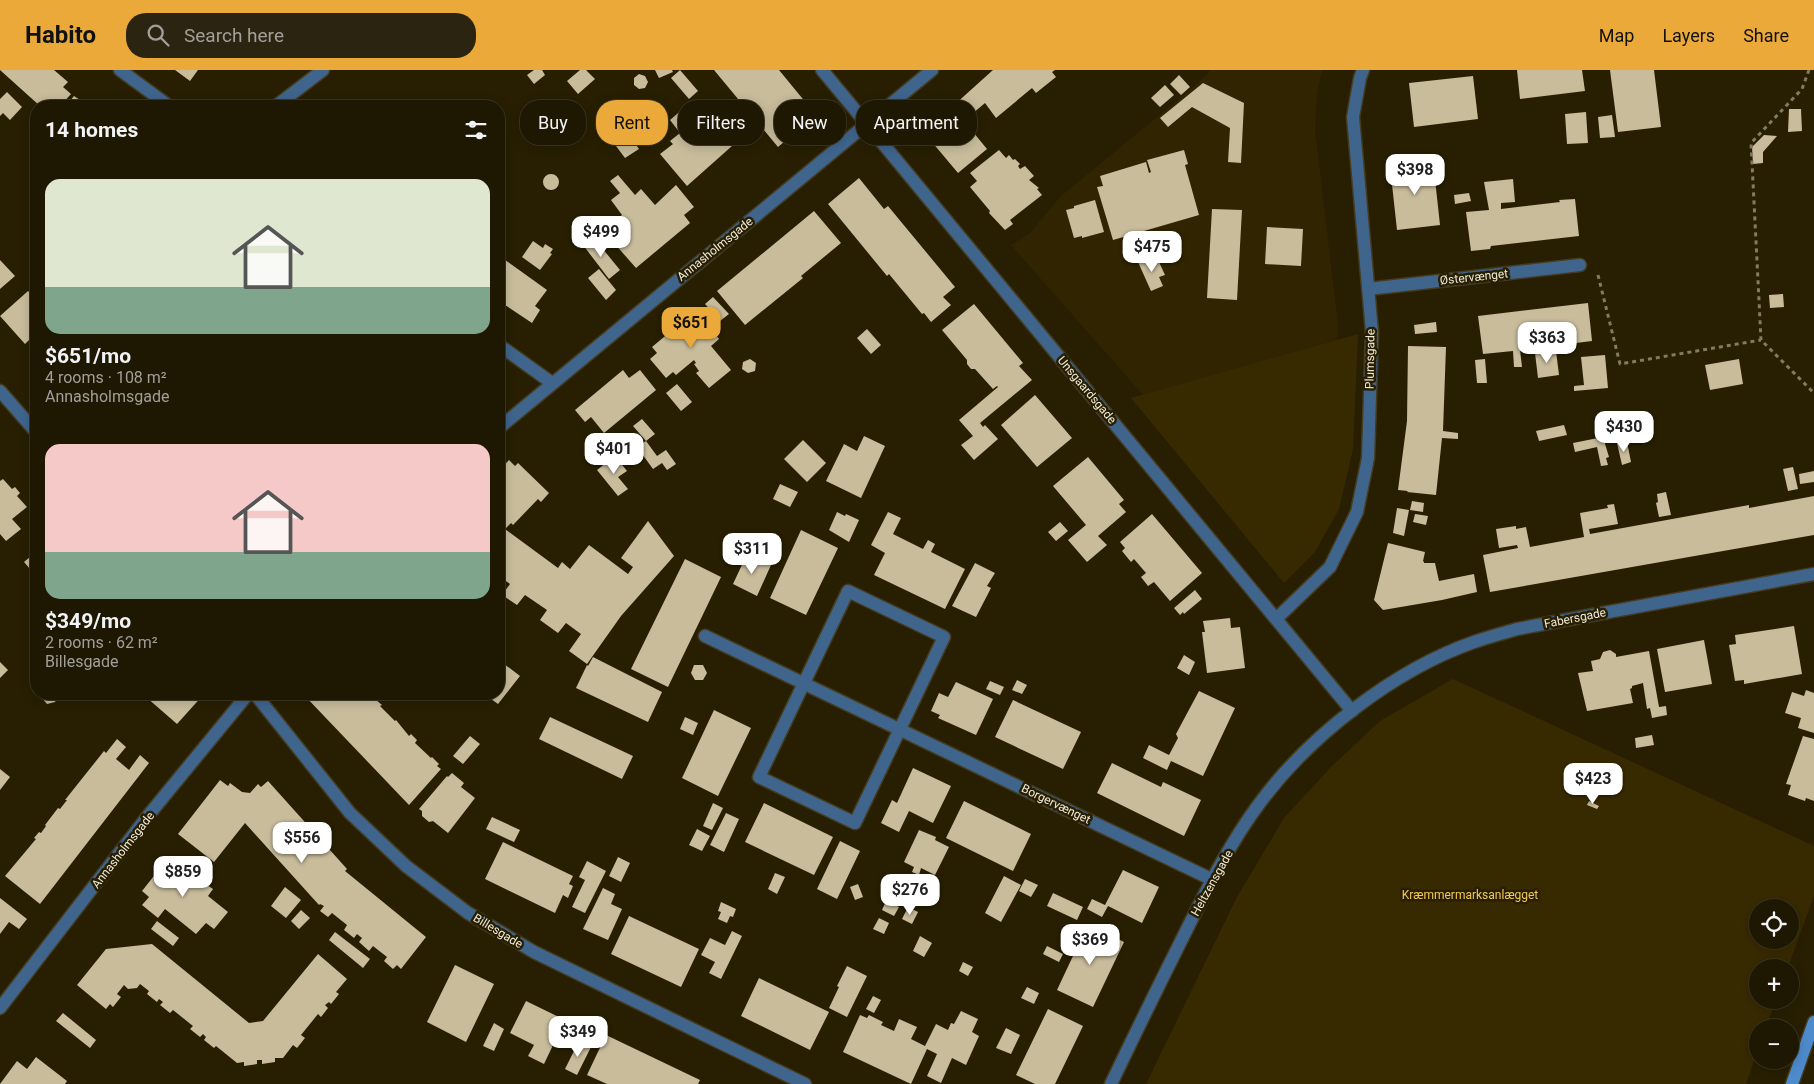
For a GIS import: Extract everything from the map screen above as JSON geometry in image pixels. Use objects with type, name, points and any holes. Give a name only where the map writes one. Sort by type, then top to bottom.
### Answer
[{"type":"main road","points":[[1792,1084],[1814,1022]]},
{"type":"street","points":[[120,70],[162,100]]},
{"type":"street","points":[[284,100],[323,70]]},
{"type":"street","name":"Unsgaardsgade","points":[[822,70],[856,111]]},
{"type":"street","name":"Annasholmsgade","points":[[896,100],[932,70]]},
{"type":"street","name":"Plumsgade","points":[[1276,619],[1330,567],[1357,512],[1368,458],[1372,332],[1353,117],[1363,70]]},
{"type":"street","name":"Annasholmsgade","points":[[505,423],[856,133]]},
{"type":"street","name":"Unsgaardsgade","points":[[884,145],[1352,711]]},
{"type":"street","name":"Østervænget","points":[[1368,290],[1580,265]]},
{"type":"street","points":[[505,349],[552,383]]},
{"type":"street","points":[[0,391],[30,425]]},
{"type":"street","name":"Fabersgade","points":[[1352,711],[1389,685],[1423,665],[1472,643],[1517,629],[1814,574]]},
{"type":"street","points":[[848,591],[944,637],[854,823],[759,777],[804,683],[848,591]]},
{"type":"street","name":"Borgervænget","points":[[706,636],[1211,879]]},
{"type":"street","name":"Annasholmsgade","points":[[0,1008],[147,817],[243,700]]},
{"type":"street","name":"Billesgade","points":[[260,700],[350,813],[406,866],[468,912],[534,952],[805,1084]]},
{"type":"street","name":"Heltzensgade","points":[[1111,1084],[1211,879],[1259,804],[1302,753],[1352,711]]},
{"type":"path","points":[[1809,70],[1802,89],[1751,142],[1761,340],[1814,393]]},
{"type":"path","points":[[1580,265],[1595,260],[1620,364],[1761,340]]},
{"type":"shaded area","points":[[1211,70],[1322,70],[1317,94],[1315,130],[1338,325],[1337,340],[1143,395],[1011,245],[1030,233],[1061,196],[1191,89]]},
{"type":"green space","points":[[1358,334],[1353,449],[1339,509],[1315,552],[1284,583],[1131,398]]},
{"type":"green space","name":"Kræmmermarksanlægget","points":[[1453,679],[1814,846],[1814,896],[1799,937],[1799,899],[1749,899],[1749,949],[1795,949],[1791,959],[1749,959],[1749,1009],[1773,1009],[1769,1019],[1749,1019],[1749,1069],[1751,1069],[1746,1084],[1146,1084],[1237,897],[1284,818],[1331,767],[1380,721]]},
{"type":"building","points":[[0,70],[54,70],[68,82],[63,87],[71,94],[66,100],[33,100]]},
{"type":"building","points":[[175,70],[198,70],[190,81]]},
{"type":"building","points":[[534,70],[542,70],[545,75],[534,84],[527,75]]},
{"type":"building","points":[[580,70],[586,70],[595,79],[578,94],[567,81]]},
{"type":"building","points":[[655,70],[672,70],[673,72],[659,78]]},
{"type":"building","points":[[680,70],[698,91],[689,99],[671,78]]},
{"type":"building","points":[[714,70],[779,70],[804,100],[774,100],[774,142],[764,130],[764,100],[739,100]]},
{"type":"building","points":[[993,70],[1055,70],[1052,72],[1056,77],[1036,93],[1032,88],[996,118],[985,103],[977,110],[977,100],[960,100]]},
{"type":"building","points":[[1517,70],[1582,70],[1585,91],[1520,99]]},
{"type":"building","points":[[1610,70],[1654,70],[1661,127],[1618,132]]},
{"type":"building","points":[[639,74],[645,76],[648,82],[645,88],[639,89],[634,85],[634,78]]},
{"type":"building","points":[[1179,75],[1190,87],[1181,95],[1170,84]]},
{"type":"building","points":[[1473,76],[1478,119],[1414,127],[1409,83]]},
{"type":"building","points":[[1203,83],[1244,103],[1241,163],[1228,162],[1230,128],[1192,107],[1168,127],[1160,118]]},
{"type":"building","points":[[1165,85],[1174,95],[1160,107],[1151,98]]},
{"type":"building","points":[[7,92],[22,107],[10,120],[3,113],[0,116],[0,99]]},
{"type":"building","points":[[74,96],[80,100],[71,100]]},
{"type":"building","points":[[1789,109],[1801,109],[1802,131],[1788,132]]},
{"type":"building","points":[[1586,112],[1588,143],[1567,144],[1565,114]]},
{"type":"building","points":[[678,113],[678,130],[670,120]]},
{"type":"building","points":[[1612,115],[1615,137],[1600,138],[1598,117]]},
{"type":"building","points":[[678,135],[678,145],[732,146],[687,186],[660,154],[673,144],[670,141]]},
{"type":"building","points":[[1764,135],[1777,136],[1763,152],[1763,163],[1753,164],[1752,147]]},
{"type":"building","points":[[977,137],[987,149],[958,173],[934,145],[977,145]]},
{"type":"building","points":[[636,145],[639,149],[625,158],[616,146]]},
{"type":"building","points":[[999,150],[1006,158],[1009,155],[1013,160],[1015,159],[1020,164],[1018,166],[1020,169],[1025,166],[1034,176],[1029,180],[1039,188],[1037,189],[1042,195],[1010,220],[1013,224],[1005,230],[989,213],[990,211],[970,187],[977,181],[970,173]]},
{"type":"building","points":[[1184,150],[1188,164],[1185,165],[1199,215],[1113,240],[1097,187],[1103,186],[1100,176],[1146,162],[1149,173],[1151,172],[1147,160]]},
{"type":"building","points":[[1433,161],[1440,225],[1397,230],[1390,166]]},
{"type":"building","points":[[551,174],[559,182],[551,190],[543,182]]},
{"type":"building","points":[[618,175],[635,195],[641,189],[655,205],[676,185],[694,207],[684,215],[690,223],[636,268],[614,243],[621,237],[610,224],[622,215],[611,200],[620,193],[610,181]]},
{"type":"building","points":[[859,178],[884,209],[888,206],[955,287],[943,297],[951,305],[931,322],[924,313],[922,314],[889,274],[887,276],[828,204]]},
{"type":"building","points":[[1513,179],[1515,202],[1501,203],[1501,209],[1575,199],[1579,236],[1491,246],[1490,249],[1471,251],[1466,212],[1489,210],[1484,182]]},
{"type":"building","points":[[1469,193],[1471,201],[1455,204],[1454,195]]},
{"type":"building","points":[[1095,200],[1104,232],[1082,238],[1082,236],[1074,238],[1066,210]]},
{"type":"building","points":[[1212,209],[1242,210],[1237,300],[1207,298]]},
{"type":"building","points":[[814,211],[841,243],[801,276],[803,278],[745,325],[717,291]]},
{"type":"building","points":[[1267,227],[1303,229],[1301,266],[1265,264]]},
{"type":"building","points":[[593,237],[620,270],[609,279],[583,245]]},
{"type":"building","points":[[533,241],[543,248],[545,244],[553,249],[550,253],[552,254],[540,270],[522,257]]},
{"type":"building","points":[[1150,257],[1153,264],[1159,262],[1165,275],[1159,277],[1163,286],[1151,291],[1138,262]]},
{"type":"building","points":[[0,260],[15,276],[0,289]]},
{"type":"building","points":[[505,260],[547,290],[535,306],[540,310],[532,323],[505,305]]},
{"type":"building","points":[[599,269],[616,290],[606,300],[588,278]]},
{"type":"building","points":[[28,291],[30,293],[30,339],[25,344],[0,316]]},
{"type":"building","points":[[1783,294],[1784,307],[1770,308],[1769,295]]},
{"type":"building","points":[[713,297],[729,314],[720,321],[705,304]]},
{"type":"building","points":[[1588,303],[1592,341],[1520,350],[1522,367],[1514,367],[1513,351],[1483,354],[1478,316]]},
{"type":"building","points":[[974,304],[1023,363],[1019,366],[1032,380],[980,423],[983,427],[985,425],[998,439],[974,460],[961,445],[973,436],[959,420],[998,387],[993,389],[975,369],[971,369],[967,364],[967,360],[942,330]]},
{"type":"building","points":[[706,309],[717,322],[710,327],[719,339],[711,346],[731,370],[709,388],[696,373],[699,371],[694,364],[696,363],[694,360],[676,375],[673,372],[666,378],[650,359],[657,353],[652,347],[696,310],[699,314]]},
{"type":"building","points":[[1436,322],[1437,332],[1415,334],[1414,325]]},
{"type":"building","points":[[867,329],[881,345],[871,354],[857,338]]},
{"type":"building","points":[[1408,346],[1446,347],[1443,431],[1458,433],[1458,439],[1442,438],[1436,495],[1398,490],[1407,421]]},
{"type":"building","points":[[1556,351],[1559,375],[1538,378],[1535,353]]},
{"type":"building","points":[[1605,355],[1608,388],[1574,391],[1574,386],[1584,385],[1581,357]]},
{"type":"building","points":[[750,359],[756,363],[755,371],[748,373],[742,369],[743,362]]},
{"type":"building","points":[[1485,359],[1487,383],[1477,383],[1475,360]]},
{"type":"building","points":[[1739,359],[1743,384],[1710,390],[1705,365]]},
{"type":"building","points":[[623,370],[629,378],[640,370],[656,390],[604,433],[591,417],[585,422],[575,410]]},
{"type":"building","points":[[677,384],[692,402],[681,411],[666,393]]},
{"type":"building","points":[[1035,395],[1072,438],[1037,467],[1001,425]]},
{"type":"building","points":[[642,419],[655,434],[646,441],[633,426]]},
{"type":"building","points":[[1564,425],[1567,435],[1539,441],[1536,431]]},
{"type":"building","points":[[864,436],[885,446],[861,498],[826,481],[844,444],[857,451]]},
{"type":"building","points":[[1603,437],[1609,457],[1606,458],[1608,465],[1601,466],[1597,447],[1575,452],[1573,443]]},
{"type":"building","points":[[803,440],[826,463],[807,482],[784,459]]},
{"type":"building","points":[[646,441],[657,456],[666,450],[676,464],[667,470],[662,463],[653,469],[637,447]]},
{"type":"building","points":[[1627,442],[1631,462],[1622,465],[1617,443]]},
{"type":"building","points":[[615,456],[627,471],[618,477],[628,489],[618,496],[597,470]]},
{"type":"building","points":[[1088,457],[1124,500],[1119,504],[1126,512],[1098,536],[1107,545],[1087,562],[1068,540],[1086,525],[1053,486]]},
{"type":"building","points":[[509,460],[515,466],[518,463],[549,493],[541,502],[538,499],[513,525],[511,523],[505,529],[505,464]]},
{"type":"building","points":[[1793,467],[1798,489],[1788,491],[1783,469]]},
{"type":"building","points":[[1814,471],[1814,482],[1800,484],[1799,474]]},
{"type":"building","points":[[3,479],[12,489],[15,487],[20,493],[17,496],[27,507],[12,519],[21,529],[6,541],[0,534],[0,481]]},
{"type":"building","points":[[780,484],[798,492],[790,507],[773,499]]},
{"type":"building","points":[[1666,492],[1671,515],[1659,517],[1656,503],[1658,502],[1657,494]]},
{"type":"building","points":[[1814,496],[1814,535],[1490,592],[1483,555],[1518,548],[1517,545],[1499,548],[1496,529],[1516,526],[1516,529],[1526,527],[1530,547],[1584,537],[1580,513],[1608,508],[1607,505],[1614,504],[1618,524],[1589,529],[1590,534],[1749,505],[1749,508]]},
{"type":"building","points":[[1412,501],[1424,503],[1423,512],[1410,510]]},
{"type":"building","points":[[1397,508],[1409,510],[1404,536],[1393,533]]},
{"type":"building","points":[[837,512],[859,520],[849,542],[829,530]]},
{"type":"building","points":[[888,512],[901,518],[893,534],[923,549],[928,540],[935,544],[931,552],[965,569],[945,609],[874,575],[885,553],[871,545]]},
{"type":"building","points":[[1152,514],[1202,573],[1170,601],[1154,582],[1148,586],[1141,577],[1146,573],[1134,559],[1131,562],[1122,551],[1125,548],[1120,542]]},
{"type":"building","points":[[1415,514],[1428,516],[1426,525],[1413,522]]},
{"type":"building","points":[[648,521],[674,556],[621,616],[587,664],[569,651],[581,634],[566,623],[558,633],[540,620],[547,610],[525,595],[517,605],[505,597],[505,591],[510,584],[505,580],[505,529],[558,568],[562,562],[570,569],[589,545],[628,574],[633,567],[621,558]]},
{"type":"building","points":[[1060,522],[1068,531],[1056,541],[1048,532]]},
{"type":"building","points":[[801,530],[838,548],[806,615],[770,598]]},
{"type":"building","points":[[1388,543],[1425,552],[1423,561],[1424,563],[1435,563],[1439,581],[1474,574],[1477,592],[1383,610],[1374,600]]},
{"type":"building","points":[[747,554],[771,565],[757,596],[733,584]]},
{"type":"building","points":[[30,557],[30,569],[24,562]]},
{"type":"building","points":[[685,559],[721,577],[668,687],[631,669]]},
{"type":"building","points":[[975,563],[995,573],[987,586],[991,588],[976,617],[952,606]]},
{"type":"building","points":[[1195,590],[1202,599],[1184,614],[1183,612],[1180,615],[1174,608]]},
{"type":"building","points":[[1230,618],[1231,628],[1240,627],[1245,668],[1207,673],[1202,632],[1205,632],[1203,621]]},
{"type":"building","points":[[1794,626],[1802,674],[1744,684],[1744,680],[1735,681],[1729,645],[1736,644],[1735,635]]},
{"type":"building","points":[[1704,640],[1712,684],[1665,692],[1657,649]]},
{"type":"building","points":[[1610,650],[1616,654],[1616,657],[1649,651],[1659,707],[1666,706],[1667,715],[1652,718],[1650,708],[1647,709],[1643,683],[1632,686],[1630,689],[1633,703],[1587,711],[1578,673],[1593,671],[1591,661],[1600,659],[1603,652]]},
{"type":"building","points":[[1184,655],[1195,662],[1189,675],[1177,668]]},
{"type":"building","points":[[593,657],[662,692],[648,722],[576,688]]},
{"type":"building","points":[[0,662],[8,670],[0,678]]},
{"type":"building","points":[[505,665],[520,676],[505,695]]},
{"type":"building","points":[[694,665],[703,665],[707,673],[703,680],[695,680],[691,673]]},
{"type":"building","points":[[1017,680],[1027,685],[1022,694],[1012,690]]},
{"type":"building","points":[[990,681],[1004,687],[1000,695],[986,689]]},
{"type":"building","points":[[956,682],[993,699],[976,735],[938,718],[940,715],[931,711],[939,693],[948,697]]},
{"type":"building","points":[[1806,690],[1814,693],[1814,733],[1798,728],[1801,718],[1785,713],[1792,692],[1804,696]]},
{"type":"building","points":[[1199,691],[1235,708],[1203,776],[1171,761],[1167,770],[1143,758],[1149,745],[1169,755],[1178,738],[1176,734]]},
{"type":"building","points":[[44,700],[56,700],[55,702],[47,704]]},
{"type":"building","points":[[149,700],[199,700],[177,724]]},
{"type":"building","points":[[309,700],[376,700],[409,736],[411,734],[417,740],[415,743],[439,764],[437,766],[441,769],[409,805]]},
{"type":"building","points":[[492,700],[501,700],[498,704]]},
{"type":"building","points":[[1013,700],[1081,732],[1063,769],[995,737]]},
{"type":"building","points":[[714,710],[751,728],[718,796],[682,778]]},
{"type":"building","points":[[550,717],[633,756],[622,779],[539,739]]},
{"type":"building","points":[[685,717],[698,723],[693,735],[680,729]]},
{"type":"building","points":[[1652,735],[1654,745],[1636,748],[1635,738]]},
{"type":"building","points":[[470,736],[480,744],[463,764],[453,756]]},
{"type":"building","points":[[1803,736],[1814,739],[1814,801],[1806,798],[1805,801],[1788,795],[1791,785],[1786,784]]},
{"type":"building","points":[[117,739],[126,747],[116,759],[129,770],[140,755],[149,763],[40,904],[5,876],[36,839],[34,838],[39,832],[41,833],[58,808],[60,809],[104,751],[106,753]]},
{"type":"building","points":[[1112,763],[1161,787],[1163,782],[1201,800],[1184,836],[1097,793]]},
{"type":"building","points":[[913,768],[951,786],[933,823],[909,811],[899,832],[881,823],[892,800],[897,803]]},
{"type":"building","points":[[0,769],[10,777],[0,790]]},
{"type":"building","points":[[452,773],[464,783],[461,787],[475,798],[448,833],[433,821],[429,822],[422,816],[422,811],[419,809],[447,776]]},
{"type":"building","points":[[220,780],[228,786],[230,783],[242,792],[250,793],[258,784],[261,787],[268,781],[347,869],[345,871],[426,937],[401,969],[397,965],[393,969],[384,961],[387,957],[373,946],[369,951],[359,942],[362,938],[357,934],[354,938],[344,930],[347,925],[332,913],[328,917],[320,911],[324,906],[319,905],[245,823],[214,862],[178,834]]},
{"type":"building","points":[[964,801],[1031,834],[1013,871],[946,838]]},
{"type":"building","points":[[1589,801],[1599,806],[1597,809],[1587,805]]},
{"type":"building","points":[[713,803],[723,808],[712,830],[703,826]]},
{"type":"building","points":[[764,803],[833,837],[814,875],[745,842]]},
{"type":"building","points":[[726,813],[739,819],[724,852],[710,845]]},
{"type":"building","points":[[492,817],[520,830],[514,842],[486,829]]},
{"type":"building","points":[[697,829],[710,836],[702,851],[689,845]]},
{"type":"building","points":[[919,830],[936,837],[935,840],[949,847],[935,875],[921,868],[919,875],[912,872],[914,867],[904,862]]},
{"type":"building","points":[[840,841],[860,851],[837,899],[817,889]]},
{"type":"building","points":[[503,842],[573,876],[569,884],[573,886],[568,898],[563,895],[555,913],[485,879]]},
{"type":"building","points":[[618,857],[630,863],[621,882],[609,876]]},
{"type":"building","points":[[587,861],[606,871],[585,913],[572,907],[585,880],[579,877]]},
{"type":"building","points":[[165,862],[181,874],[187,867],[213,889],[208,896],[228,912],[214,929],[206,923],[196,934],[165,909],[158,918],[142,905],[149,897],[142,891]]},
{"type":"building","points":[[1123,870],[1159,887],[1142,923],[1108,906],[1102,917],[1087,909],[1092,899],[1105,905]]},
{"type":"building","points":[[775,873],[785,877],[777,894],[768,889]]},
{"type":"building","points":[[1004,876],[1021,885],[1001,922],[985,913]]},
{"type":"building","points":[[1025,879],[1038,885],[1031,897],[1019,891]]},
{"type":"building","points":[[858,884],[863,897],[855,900],[850,887]]},
{"type":"building","points":[[285,887],[301,900],[286,918],[271,906]]},
{"type":"building","points":[[603,888],[615,894],[611,904],[622,909],[608,940],[583,929]]},
{"type":"building","points":[[1053,893],[1083,907],[1077,920],[1047,906]]},
{"type":"building","points":[[0,898],[27,919],[19,929],[9,922],[0,934]]},
{"type":"building","points":[[886,901],[899,907],[894,916],[882,910]]},
{"type":"building","points":[[721,902],[736,909],[733,917],[730,916],[727,923],[718,919],[721,912],[718,911]]},
{"type":"building","points":[[908,907],[918,912],[912,924],[902,919]]},
{"type":"building","points":[[301,910],[310,918],[299,929],[291,921]]},
{"type":"building","points":[[629,916],[699,949],[681,987],[611,954]]},
{"type":"building","points":[[879,918],[889,923],[884,934],[873,929]]},
{"type":"building","points":[[157,921],[179,938],[173,946],[151,929]]},
{"type":"building","points":[[1088,924],[1124,942],[1093,1007],[1057,990]]},
{"type":"building","points":[[732,931],[742,936],[721,979],[709,973],[715,962],[701,955],[710,938],[725,945]]},
{"type":"building","points":[[335,932],[370,959],[363,968],[329,940]]},
{"type":"building","points":[[920,936],[932,943],[924,957],[913,951]]},
{"type":"building","points":[[152,944],[249,1023],[263,1021],[318,954],[347,979],[336,992],[339,994],[331,1004],[329,1002],[325,1005],[328,1008],[321,1017],[318,1014],[301,1035],[305,1038],[297,1048],[293,1045],[283,1058],[275,1058],[275,1062],[262,1064],[262,1060],[257,1060],[257,1064],[244,1066],[244,1062],[237,1063],[216,1046],[214,1048],[204,1040],[206,1037],[203,1034],[200,1037],[190,1029],[193,1026],[173,1010],[170,1013],[160,1005],[163,1002],[159,999],[157,1002],[147,994],[149,991],[140,984],[137,988],[128,989],[124,985],[117,994],[121,997],[113,1007],[110,1004],[106,1009],[77,985],[106,949]]},
{"type":"building","points":[[1047,946],[1063,954],[1059,962],[1043,954]]},
{"type":"building","points":[[963,962],[973,967],[968,976],[959,971]]},
{"type":"building","points":[[455,965],[494,984],[466,1042],[427,1022]]},
{"type":"building","points":[[847,966],[867,976],[847,1017],[829,1008]]},
{"type":"building","points":[[759,978],[829,1012],[810,1050],[741,1016]]},
{"type":"building","points":[[1027,987],[1039,993],[1034,1004],[1021,998]]},
{"type":"building","points":[[873,996],[881,1000],[874,1013],[866,1009]]},
{"type":"building","points":[[526,1001],[565,1020],[544,1064],[528,1056],[534,1045],[510,1033]]},
{"type":"building","points":[[1048,1009],[1083,1026],[1055,1084],[1035,1084],[1016,1075]]},
{"type":"building","points":[[961,1011],[978,1019],[972,1032],[979,1036],[966,1065],[952,1058],[941,1083],[927,1076],[937,1054],[927,1049],[911,1084],[843,1052],[860,1015],[867,1018],[869,1015],[883,1022],[881,1025],[894,1031],[899,1019],[917,1027],[911,1039],[925,1046],[936,1024],[948,1030],[951,1023],[954,1024]]},
{"type":"building","points":[[63,1013],[96,1040],[90,1048],[56,1021]]},
{"type":"building","points":[[494,1023],[504,1029],[494,1051],[483,1046]]},
{"type":"building","points":[[1006,1028],[1020,1035],[1011,1054],[996,1048]]},
{"type":"building","points":[[606,1035],[700,1080],[698,1084],[607,1084],[587,1075]]},
{"type":"building","points":[[579,1041],[591,1047],[577,1075],[565,1069]]},
{"type":"building","points":[[36,1057],[67,1081],[65,1084],[0,1084],[17,1061],[27,1069]]}]
